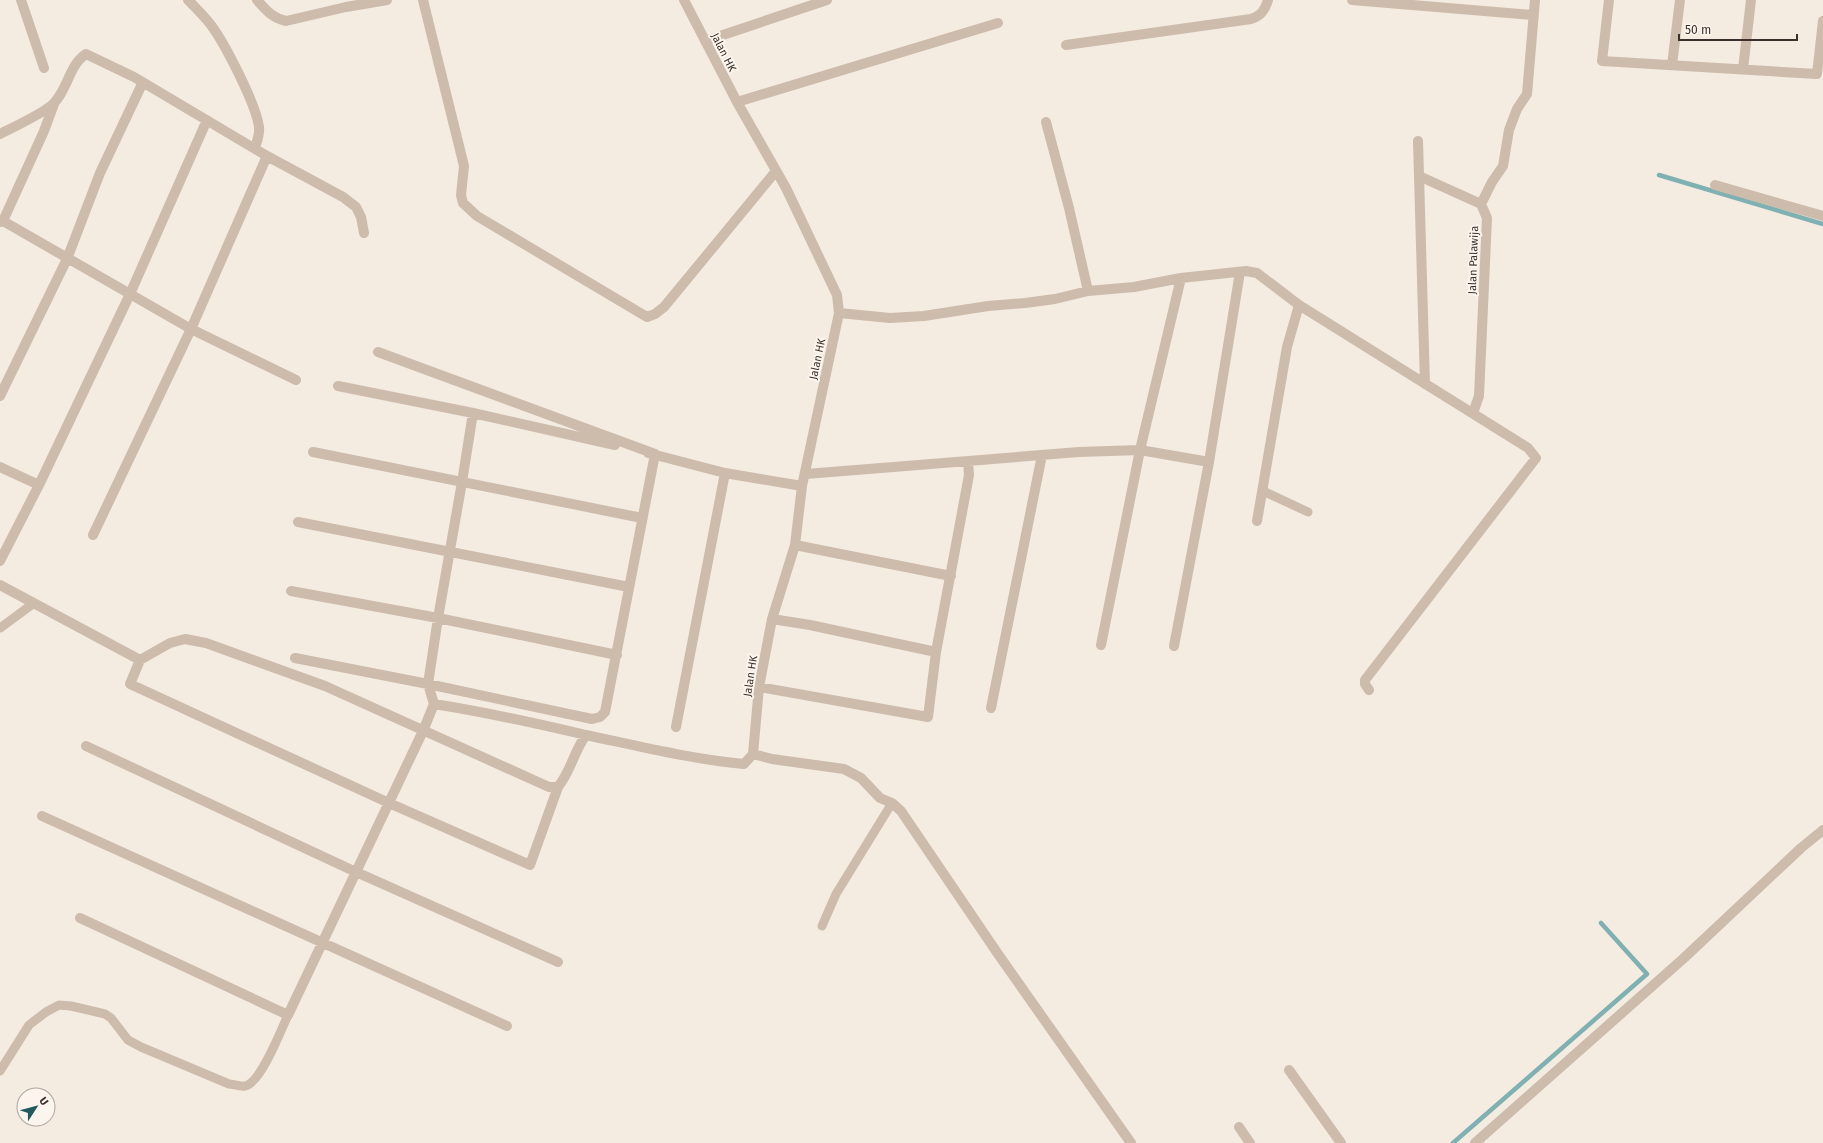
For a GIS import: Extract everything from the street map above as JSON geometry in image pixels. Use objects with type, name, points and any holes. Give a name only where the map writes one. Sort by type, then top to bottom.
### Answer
[{"type":"street","points":[[21,0],[44,68]]},
{"type":"street","points":[[188,0],[212,26],[242,82],[259,127],[255,148]]},
{"type":"street","points":[[257,0],[268,14],[286,22],[346,7],[388,0]]},
{"type":"street","points":[[423,0],[464,166],[461,195],[463,203],[477,216],[647,316],[655,314],[664,307],[776,170]]},
{"type":"street","name":"Jalan HK","points":[[684,0],[736,102],[776,170],[812,240],[837,295],[839,313],[806,474],[802,486],[795,545],[772,619],[759,686],[753,754]]},
{"type":"street","points":[[705,41],[827,0]]},
{"type":"street","points":[[1066,45],[1251,19],[1258,17],[1265,9],[1268,0]]},
{"type":"street","points":[[1352,0],[1533,15]]},
{"type":"street","points":[[1419,176],[1481,204],[1492,182],[1503,166],[1509,130],[1517,109],[1527,94],[1535,0]]},
{"type":"street","points":[[1609,0],[1602,61],[1817,74],[1823,21]]},
{"type":"street","points":[[1672,65],[1680,0]]},
{"type":"street","points":[[1743,69],[1751,0]]},
{"type":"street","points":[[736,102],[998,23]]},
{"type":"street","points":[[296,380],[191,329],[1,221],[44,131],[54,104],[76,63],[86,54],[143,82],[267,156],[343,197],[356,207],[361,217],[364,233]]},
{"type":"street","points":[[0,396],[67,259],[100,173],[143,82]]},
{"type":"street","points":[[0,134],[54,104]]},
{"type":"street","points":[[0,561],[39,485],[130,294],[207,120]]},
{"type":"street","points":[[1046,122],[1069,208],[1088,291]]},
{"type":"street","points":[[1418,141],[1425,384]]},
{"type":"street","points":[[93,535],[191,329],[267,156]]},
{"type":"street","points":[[1715,185],[1823,216]]},
{"type":"street","name":"Jalan Palawija","points":[[1473,413],[1479,396],[1486,250],[1487,218],[1481,204]]},
{"type":"street","points":[[839,313],[890,318],[924,316],[988,306],[1055,299],[1088,291],[1134,287],[1181,278],[1240,272],[1258,273],[1299,305],[1528,448],[1536,458],[1365,680],[1365,684],[1369,690]]},
{"type":"street","points":[[1174,646],[1209,462],[1240,272]]},
{"type":"street","points":[[1101,645],[1140,450],[1181,278]]},
{"type":"street","points":[[1257,521],[1287,348],[1299,305]]},
{"type":"street","points":[[378,352],[655,454]]},
{"type":"street","points":[[338,386],[473,413],[655,454],[726,473],[802,486]]},
{"type":"street","points":[[80,918],[288,1015],[423,731],[434,704],[428,684],[473,413]]},
{"type":"street","points":[[806,474],[1042,455],[1140,450],[1209,462]]},
{"type":"street","points":[[313,452],[642,518]]},
{"type":"street","points":[[295,658],[428,684],[592,720],[600,717],[606,712],[655,454]]},
{"type":"street","points":[[991,708],[1042,455]]},
{"type":"street","points":[[759,686],[928,717],[936,652],[969,475],[968,461]]},
{"type":"street","points":[[0,467],[39,485]]},
{"type":"street","points":[[676,727],[726,473]]},
{"type":"street","points":[[298,522],[630,587]]},
{"type":"street","points":[[795,545],[951,576]]},
{"type":"street","points":[[0,585],[140,660]]},
{"type":"street","points":[[291,591],[438,618],[616,655]]},
{"type":"street","points":[[772,619],[810,625],[936,652]]},
{"type":"street","points":[[558,787],[549,787],[325,686],[206,643],[185,640],[170,643],[140,660],[130,684],[389,803],[530,865],[558,787],[567,776],[571,761],[578,746],[586,735]]},
{"type":"street","points":[[434,704],[491,713],[653,750],[714,761],[744,764],[753,754],[772,759],[844,769],[861,778],[880,798],[892,803],[901,811],[998,954],[1131,1143]]},
{"type":"street","points":[[86,746],[356,872],[558,962]]},
{"type":"street","points":[[42,816],[507,1026]]},
{"type":"street","points":[[1475,1143],[1684,958],[1801,848],[1823,830]]},
{"type":"street","points":[[1289,1070],[1341,1143]]},
{"type":"street","points":[[1239,1128],[1250,1143]]},
{"type":"lane","points":[[1263,491],[1308,512]]},
{"type":"lane","points":[[0,628],[34,603]]},
{"type":"lane","points":[[822,926],[836,894],[892,803]]},
{"type":"lane","points":[[0,1071],[29,1025],[46,1012],[59,1005],[71,1006],[105,1014],[111,1018],[128,1040],[141,1048],[229,1084],[244,1086],[252,1082],[260,1073],[288,1015]]},
{"type":"waterway","points":[[1659,175],[1823,224]]},
{"type":"waterway","points":[[1453,1143],[1647,974],[1601,923]]}]
